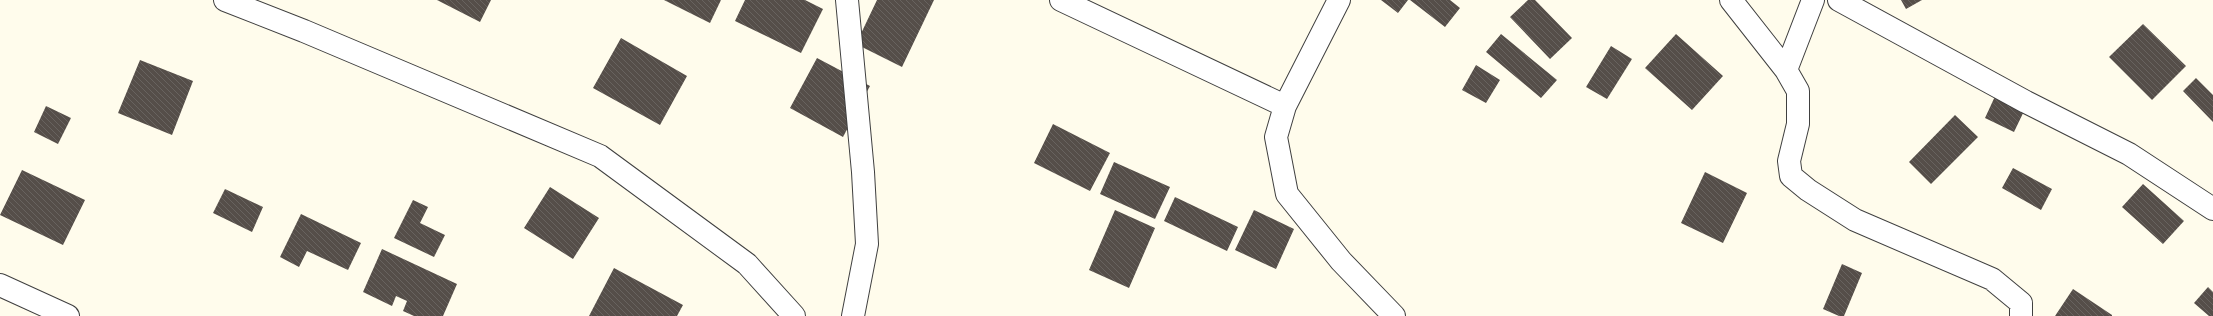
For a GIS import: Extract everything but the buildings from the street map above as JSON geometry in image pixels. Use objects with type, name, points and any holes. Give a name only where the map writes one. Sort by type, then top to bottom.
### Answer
[{"type":"street","points":[[225,0],[312,34],[600,156],[747,264],[794,316]]},
{"type":"street","points":[[847,0],[863,172],[867,244],[853,316]]},
{"type":"street","points":[[1061,0],[1285,106]]},
{"type":"street","points":[[1339,0],[1285,106],[1276,137],[1287,194],[1341,261],[1394,316]]},
{"type":"street","points":[[1731,0],[1786,70],[1798,91],[1798,124],[1789,161],[1791,176],[1808,190],[1855,220],[1992,279],[2021,303],[2021,316]]},
{"type":"street","points":[[1786,70],[1813,0]]},
{"type":"street","points":[[1839,0],[2026,102],[2129,154],[2213,209]]},
{"type":"street","points":[[0,285],[68,316]]}]
